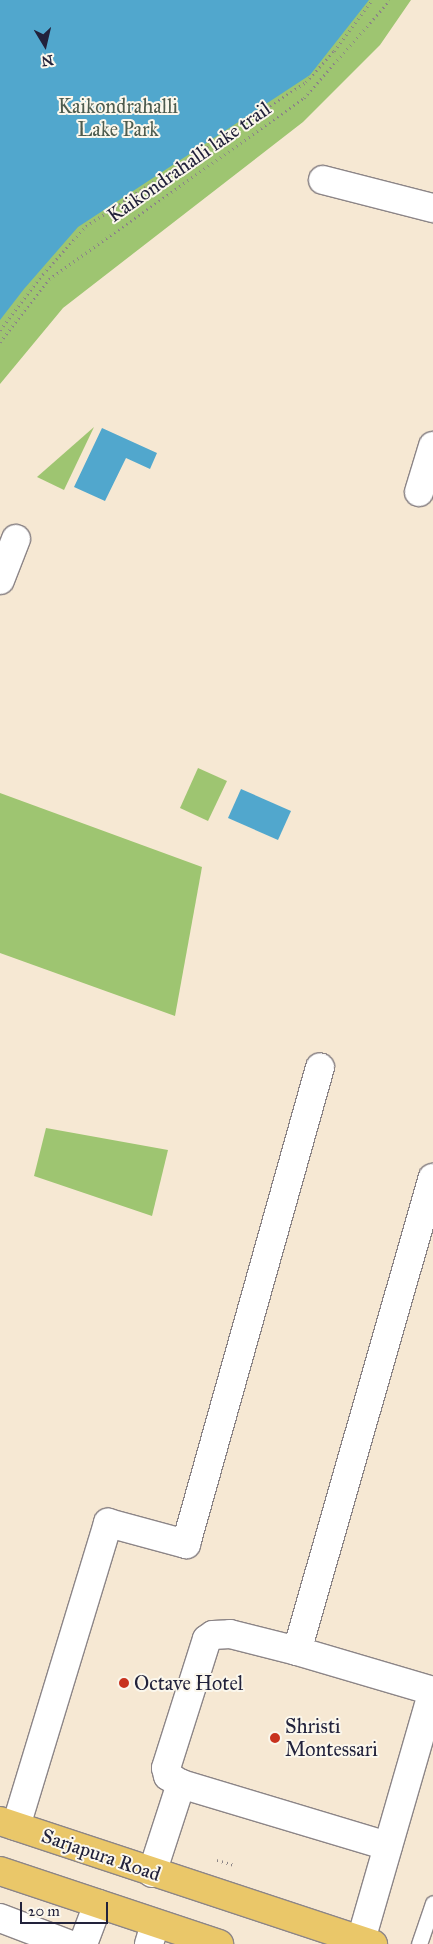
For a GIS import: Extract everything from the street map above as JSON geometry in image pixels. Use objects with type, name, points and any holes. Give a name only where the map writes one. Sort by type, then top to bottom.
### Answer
[{"type":"main road","name":"Sarjapura Road","points":[[8,1823],[367,1942]]},
{"type":"main road","points":[[0,1871],[98,1904],[152,1934],[219,1944]]},
{"type":"street","points":[[323,180],[433,208]]},
{"type":"street","points":[[419,492],[433,446]]},
{"type":"street","points":[[0,580],[16,539]]},
{"type":"street","points":[[8,1823],[108,1523],[186,1544],[320,1068]]},
{"type":"street","points":[[297,1651],[433,1178]]},
{"type":"street","points":[[367,1942],[388,1846],[433,1691],[297,1651],[230,1634],[213,1635],[207,1639],[166,1768],[168,1776],[181,1784],[388,1846]]},
{"type":"street","points":[[152,1872],[181,1784]]},
{"type":"street","points":[[83,1944],[98,1904]]},
{"type":"street","points":[[0,1918],[68,1944]]},
{"type":"lane","points":[[418,1944],[433,1903]]},
{"type":"path","points":[[0,330],[43,274],[86,226],[306,82],[334,50],[372,0]]},
{"type":"path","name":"Kaikondrahalli lake trail","points":[[0,342],[49,279],[304,98],[390,0]]},
{"type":"green space","name":"Kaikondrahalli Lake Park","points":[[0,0],[411,0],[380,45],[303,122],[63,308],[0,384]]},
{"type":"green space","points":[[94,427],[64,490],[37,477]]},
{"type":"green space","points":[[198,768],[227,781],[208,821],[180,808]]},
{"type":"green space","points":[[0,793],[202,867],[175,1016],[0,953]]},
{"type":"green space","points":[[46,1128],[168,1150],[152,1216],[34,1176]]},
{"type":"water","name":"Kaikondrahalli Lake Park","points":[[0,0],[369,0],[310,75],[78,227],[24,289],[0,320]]},
{"type":"water","points":[[102,428],[157,453],[150,469],[126,458],[105,501],[74,487]]},
{"type":"water","points":[[241,789],[291,811],[278,840],[228,818]]},
{"type":"place","name":"Octave Hotel","points":[[124,1683]]},
{"type":"place","name":"Shristi Montessari","points":[[275,1738]]}]
